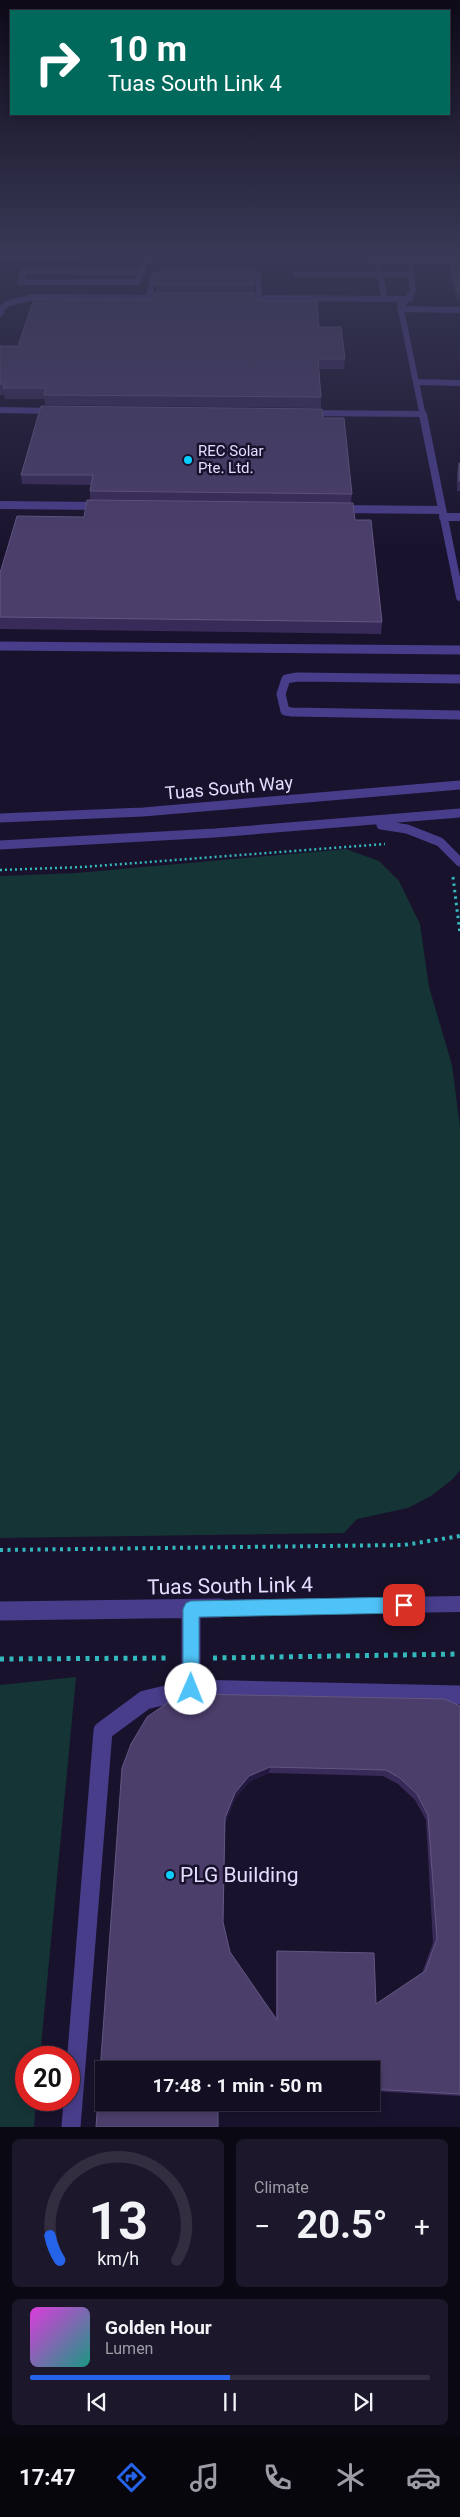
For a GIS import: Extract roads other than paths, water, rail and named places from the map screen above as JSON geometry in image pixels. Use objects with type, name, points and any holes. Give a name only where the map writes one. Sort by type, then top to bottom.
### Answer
[{"type":"street","points":[[410,354],[460,597]]},
{"type":"street","points":[[416,382],[460,383]]},
{"type":"street","points":[[0,410],[59,411]]},
{"type":"street","points":[[294,413],[422,414]]},
{"type":"street","points":[[0,505],[113,506]]},
{"type":"street","points":[[332,509],[443,514],[460,517]]},
{"type":"street","points":[[0,646],[460,650]]},
{"type":"street","points":[[460,679],[297,677],[286,679],[283,682],[281,695],[282,707],[292,712],[460,715]]},
{"type":"street","name":"Tuas South Way","points":[[0,818],[143,812],[460,785]]},
{"type":"street","points":[[0,845],[205,834],[460,813]]},
{"type":"street","points":[[363,822],[407,829],[440,842],[460,862]]},
{"type":"street","name":"Tuas South Link 4","points":[[0,1611],[460,1604]]},
{"type":"street","points":[[191,1609],[191,1689]]},
{"type":"street","points":[[71,2127],[103,1731],[145,1700],[191,1689],[460,1695]]},
{"type":"place","name":"REC Solar Pte. Ltd.","points":[[188,460]]},
{"type":"place","name":"PLG Building","points":[[170,1875]]}]
